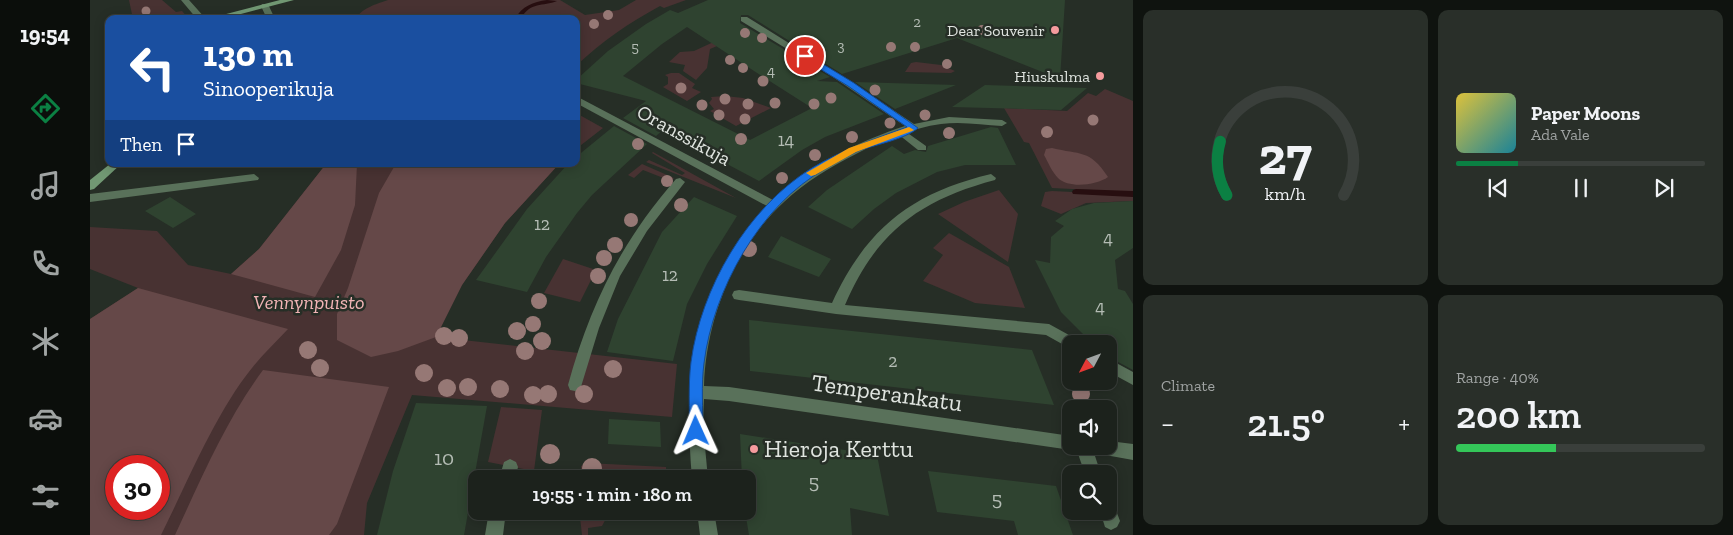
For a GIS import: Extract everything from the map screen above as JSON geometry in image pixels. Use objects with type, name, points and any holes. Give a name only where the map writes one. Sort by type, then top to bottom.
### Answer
[{"type":"street","points":[[185,0],[198,15]]},
{"type":"street","points":[[228,15],[290,0]]},
{"type":"street","points":[[265,6],[269,15]]},
{"type":"street","points":[[744,19],[836,75],[914,128]]},
{"type":"street","name":"Oranssikuja","points":[[580,101],[773,205]]},
{"type":"street","points":[[699,470],[696,442],[696,392],[697,364],[703,331],[713,301],[739,249],[752,229],[773,205],[814,171],[834,159],[902,132],[942,121],[1002,123]]},
{"type":"street","points":[[902,132],[922,148]]},
{"type":"street","points":[[90,186],[112,167]]},
{"type":"street","points":[[90,198],[254,178]]},
{"type":"street","points":[[836,309],[864,256],[901,219],[937,196],[961,185],[991,178]]},
{"type":"street","points":[[575,385],[592,327],[613,277],[648,220],[680,182]]},
{"type":"street","points":[[739,296],[836,309],[1050,330],[1062,337]]},
{"type":"street","points":[[1118,370],[1133,379]]},
{"type":"street","name":"Temperankatu","points":[[696,392],[729,394],[1062,442]]},
{"type":"street","points":[[1117,450],[1133,452]]},
{"type":"street","points":[[494,535],[496,520]]},
{"type":"street","points":[[706,520],[709,535]]},
{"type":"green space","points":[[129,0],[162,0],[176,12],[182,11],[186,15],[132,15]]},
{"type":"green space","points":[[388,0],[560,0],[585,15],[619,10],[636,0],[686,0],[664,8],[660,6],[637,19],[616,33],[580,62],[580,15],[358,15],[374,5]]},
{"type":"green space","points":[[720,39],[731,40],[710,49],[707,68],[696,80],[683,71],[685,65],[669,62],[680,52],[694,51]]},
{"type":"green space","points":[[911,63],[941,65],[955,71],[951,73],[905,72]]},
{"type":"green space","points":[[679,73],[695,84],[692,88],[701,92],[687,101],[663,87],[668,84],[668,77],[665,75]]},
{"type":"green space","points":[[1105,89],[1133,101],[1133,192],[1052,188],[1029,143],[1024,142],[1004,108],[1067,111],[1088,93],[1096,96]]},
{"type":"green space","points":[[711,97],[743,98],[771,108],[736,126],[710,111],[714,109],[709,103],[712,99]]},
{"type":"green space","points":[[580,115],[603,128],[580,146]]},
{"type":"green space","points":[[653,152],[736,198],[646,162],[649,160],[682,175],[685,173]]},
{"type":"green space","points":[[642,164],[674,178],[671,181],[643,170],[634,178],[628,175]]},
{"type":"green space","name":"Vennynpuisto","points":[[324,167],[556,167],[505,223],[462,285],[436,337],[677,364],[672,417],[412,395],[367,503],[364,535],[90,535],[90,319],[138,288],[90,269],[90,227],[157,231],[188,265],[231,274],[259,249]]},
{"type":"green space","points":[[999,190],[1018,214],[1008,262],[938,214],[964,202]]},
{"type":"green space","points":[[1045,192],[1133,195],[1133,201],[1086,203],[1061,214],[1041,206]]},
{"type":"green space","points":[[949,233],[1009,267],[1025,308],[975,303],[923,281],[943,255],[933,248]]},
{"type":"green space","points":[[563,259],[596,270],[580,302],[544,293]]},
{"type":"green space","points":[[501,407],[542,410],[534,470],[488,462]]},
{"type":"green space","points":[[587,463],[666,467],[666,470],[581,470],[581,466]]},
{"type":"green space","points":[[580,520],[605,520],[602,526],[588,528],[588,535],[582,535]]},
{"type":"shaded area","points":[[1052,148],[1090,157],[1102,168],[1108,177],[1083,185],[1069,184],[1063,181],[1054,173],[1044,155],[1046,149]]},
{"type":"shaded area","points":[[324,167],[357,167],[355,205],[341,250],[315,297],[231,274],[259,249]]},
{"type":"shaded area","points":[[394,167],[556,167],[505,223],[462,285],[436,337],[398,351],[371,357],[337,340],[337,314],[348,288],[379,193]]},
{"type":"shaded area","points":[[138,288],[288,329],[252,368],[226,405],[170,516],[170,455],[105,455],[105,520],[168,520],[161,535],[90,535],[90,319]]},
{"type":"shaded area","points":[[263,370],[389,387],[337,524],[329,535],[175,535],[226,429]]},
{"type":"building","points":[[708,0],[1065,0],[1060,79],[957,38],[842,74],[748,15],[741,15],[740,23],[830,77],[817,81],[837,82],[884,114],[825,137],[802,150],[759,181],[663,130],[656,136],[623,118],[646,101],[580,84],[580,76],[608,51],[646,24],[670,10],[678,13]],"holes":[[[687,27],[812,108],[750,140],[623,76],[662,44]]]},
{"type":"building","points":[[855,82],[956,85],[895,109]]},
{"type":"building","points":[[985,85],[1087,88],[1061,110],[952,107]]},
{"type":"building","points":[[614,126],[647,144],[592,195],[577,213],[546,257],[527,292],[476,280],[527,209],[565,167],[580,167],[580,154]]},
{"type":"building","points":[[991,127],[998,128],[1016,165],[965,165],[937,172],[896,193],[874,209],[852,229],[808,207],[827,190],[892,146],[904,154],[915,150],[926,152],[928,146]]},
{"type":"building","points":[[170,197],[196,214],[173,228],[145,211]]},
{"type":"building","points":[[694,197],[737,216],[707,264],[687,304],[673,361],[607,352],[618,319],[662,232]]},
{"type":"building","points":[[1133,201],[1133,248],[1115,260],[1118,289],[1125,291],[1133,304],[1133,370],[1118,362],[1118,335],[1084,335],[1061,312],[1035,260],[1050,263],[1051,237],[1064,226],[1055,221],[1072,209],[1094,203]]},
{"type":"building","points":[[781,236],[831,259],[819,277],[768,257]]},
{"type":"building","points":[[749,320],[1032,350],[1054,405],[750,371]]},
{"type":"building","points":[[416,403],[487,406],[476,470],[468,470],[468,513],[464,535],[377,535],[393,471]]},
{"type":"building","points":[[609,419],[660,422],[661,447],[608,444]]},
{"type":"building","points":[[740,434],[877,455],[889,516],[850,508],[852,535],[749,535],[746,520],[756,520],[756,470],[742,470]]},
{"type":"building","points":[[928,471],[1056,486],[1062,503],[1062,520],[1068,520],[1073,535],[1018,535],[1014,521],[937,512]]},
{"type":"waterway","points":[[520,15],[528,7],[538,3],[554,1]]},
{"type":"waterway","points":[[1076,192],[1133,194]]},
{"type":"slow traffic","points":[[811,173],[853,150],[909,130]]},
{"type":"place","name":"Dear Souvenir","points":[[1055,30]]},
{"type":"place","name":"Hiuskulma","points":[[1100,76]]},
{"type":"place","name":"Hieroja Kerttu","points":[[754,449]]},
{"type":"route","points":[[696,431],[697,364],[703,331],[713,301],[730,264],[752,229],[773,205],[814,171],[853,150],[914,128],[851,84],[805,56]]}]
